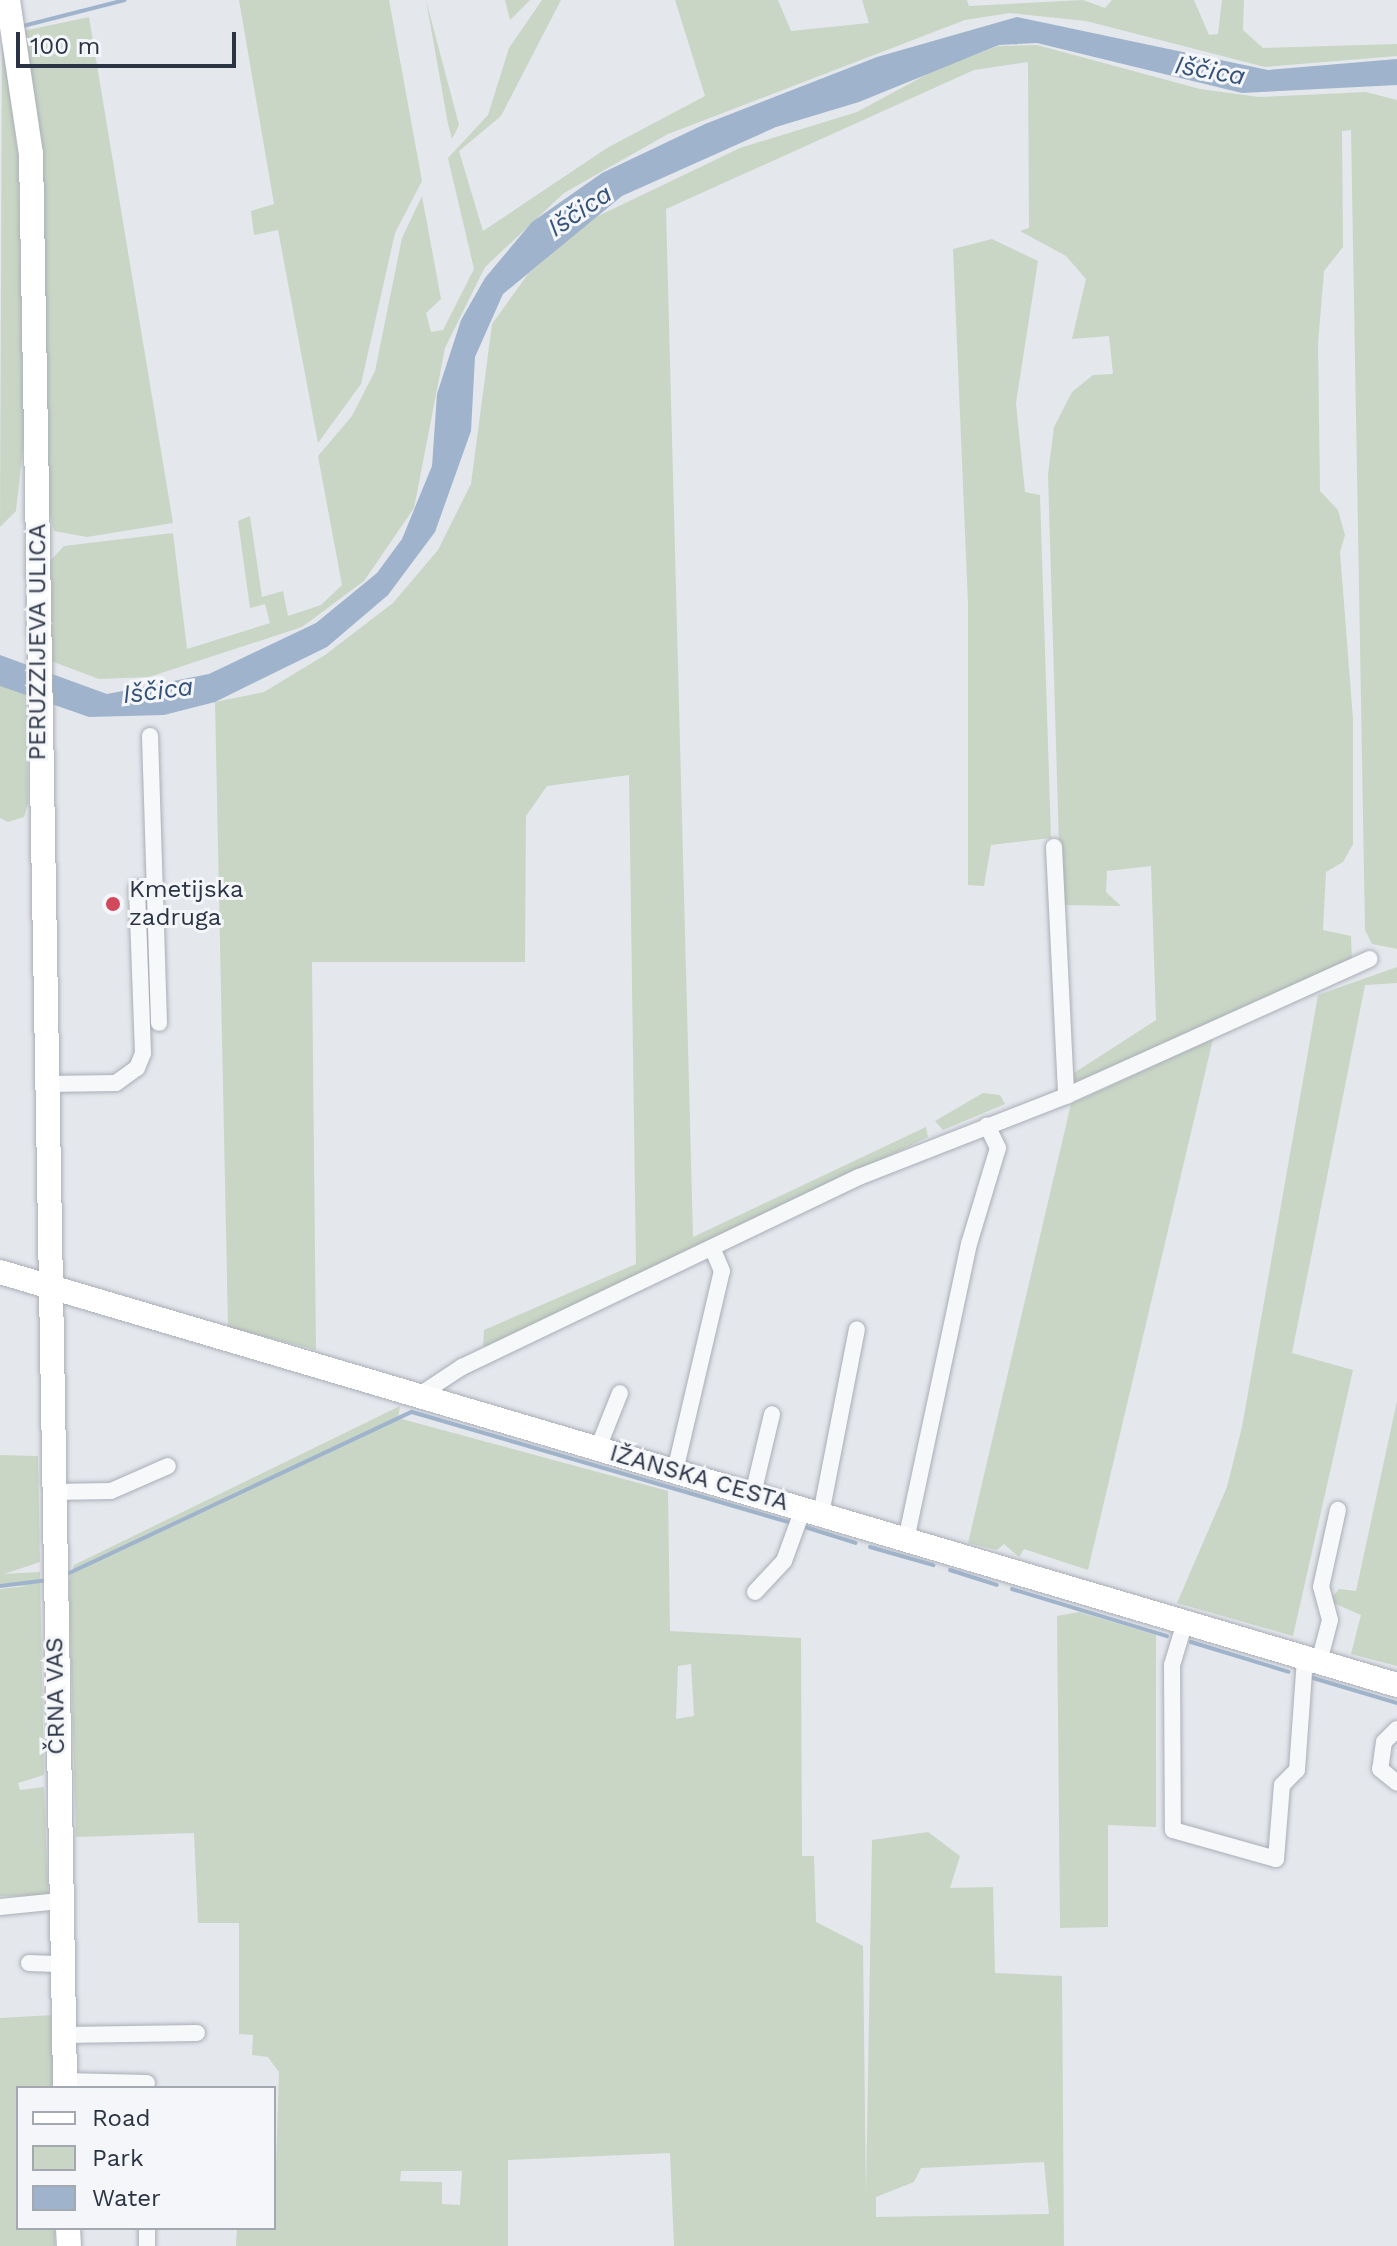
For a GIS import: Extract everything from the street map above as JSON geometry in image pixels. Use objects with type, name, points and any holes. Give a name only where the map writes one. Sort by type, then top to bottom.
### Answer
[{"type":"street","name":"PERUZZIJEVA ULICA","points":[[9,5],[31,153],[34,612],[54,1286]]},
{"type":"street","points":[[150,736],[159,1023]]},
{"type":"street","points":[[1054,847],[1066,1096]]},
{"type":"street","points":[[47,1084],[116,1083],[137,1068],[143,1053],[137,888]]},
{"type":"street","points":[[418,1396],[462,1367],[713,1250],[859,1177],[1066,1096],[1370,959]]},
{"type":"street","points":[[906,1540],[969,1244],[998,1148],[987,1125]]},
{"type":"street","points":[[675,1471],[722,1271],[713,1250]]},
{"type":"street","name":"IŽANSKA CESTA","points":[[0,1272],[1397,1685]]},
{"type":"street","name":"ČRNA VAS","points":[[54,1286],[54,1579],[64,2084],[147,2083]]},
{"type":"street","points":[[755,1592],[784,1561],[812,1512],[857,1329]]},
{"type":"street","points":[[598,1448],[620,1393]]},
{"type":"street","points":[[753,1494],[772,1414]]},
{"type":"street","points":[[53,1492],[111,1491],[168,1466]]},
{"type":"street","points":[[1185,1622],[1172,1665],[1173,1830],[1276,1859],[1282,1785],[1297,1770],[1312,1660],[1330,1620],[1321,1587],[1338,1510]]},
{"type":"street","points":[[1397,1729],[1384,1742],[1380,1769],[1397,1783]]},
{"type":"street","points":[[0,1907],[60,1901]]},
{"type":"street","points":[[29,1963],[62,1964]]},
{"type":"street","points":[[64,2035],[197,2033]]},
{"type":"green space","points":[[239,0],[389,0],[422,181],[395,233],[361,384],[318,443],[278,230],[254,235],[251,211],[274,204]]},
{"type":"green space","points":[[426,0],[459,125],[452,139],[448,124]]},
{"type":"green space","points":[[505,0],[530,0],[510,20]]},
{"type":"green space","points":[[542,0],[561,0],[501,116],[459,151],[483,231],[607,148],[705,96],[675,0],[778,0],[791,31],[869,23],[862,0],[967,0],[969,6],[1083,0],[1105,8],[1112,0],[1194,0],[1209,35],[1218,34],[1222,0],[1244,0],[1243,30],[1263,48],[1397,44],[1397,56],[1265,67],[1086,21],[1010,13],[965,20],[668,134],[564,193],[485,267],[445,348],[414,508],[364,581],[302,627],[149,677],[99,679],[51,661],[47,586],[50,561],[64,546],[173,533],[187,649],[270,623],[265,604],[250,608],[238,521],[250,516],[262,597],[283,591],[288,616],[321,605],[342,585],[318,456],[352,416],[375,371],[402,238],[422,196],[441,299],[426,313],[431,332],[443,330],[474,269],[448,158],[488,115],[509,48]]},
{"type":"green space","points":[[89,17],[173,523],[87,537],[54,531],[48,508],[37,110],[23,31]]},
{"type":"green space","points":[[2,39],[18,156],[24,437],[16,511],[0,527]]},
{"type":"green space","points":[[1037,45],[1200,89],[1259,97],[1366,92],[1397,100],[1397,949],[1372,944],[1365,930],[1351,130],[1342,131],[1343,247],[1324,271],[1318,344],[1320,491],[1338,510],[1345,535],[1340,552],[1353,719],[1353,844],[1343,862],[1326,872],[1323,930],[1351,936],[1352,961],[1073,1083],[1074,1073],[1156,1020],[1151,866],[1107,871],[1106,892],[1121,906],[1063,905],[1060,879],[1048,474],[1054,427],[1072,392],[1093,375],[1113,374],[1109,336],[1072,339],[1086,279],[1066,256],[1020,231],[1029,228],[1028,62],[974,70],[666,209],[693,1237],[926,1127],[928,1137],[489,1349],[483,1345],[484,1330],[636,1264],[629,775],[547,786],[526,816],[525,962],[312,962],[316,1350],[228,1327],[215,702],[264,692],[325,655],[393,603],[438,550],[471,484],[492,324],[528,274],[592,219],[740,148],[857,112],[933,71],[998,46]]},
{"type":"green space","points":[[992,239],[1038,261],[1016,403],[1025,492],[1040,495],[1051,838],[991,845],[984,886],[968,885],[968,604],[953,249]]},
{"type":"green space","points":[[0,686],[27,692],[28,804],[24,817],[8,822],[0,818]]},
{"type":"green space","points":[[1397,967],[1397,983],[1365,985],[1292,1353],[1353,1370],[1293,1636],[1177,1603],[1227,1487],[1242,1427],[1318,995]]},
{"type":"green space","points":[[1213,1039],[1088,1570],[1024,1549],[1019,1557],[1004,1544],[997,1550],[968,1543],[1071,1104]]},
{"type":"green space","points":[[983,1093],[1000,1095],[1005,1104],[943,1130],[935,1121]]},
{"type":"green space","points":[[1397,1401],[1397,1666],[1351,1654],[1361,1615],[1329,1601],[1339,1589],[1356,1591]]},
{"type":"green space","points":[[400,1406],[398,1418],[668,1491],[670,1631],[801,1638],[802,1856],[814,1856],[816,1922],[863,1946],[866,2195],[872,1840],[928,1832],[960,1856],[950,1888],[993,1887],[995,1973],[1062,1976],[1064,2246],[674,2246],[670,2153],[508,2160],[508,2246],[236,2246],[237,2230],[276,2230],[279,2072],[268,2057],[252,2055],[253,2035],[239,2034],[239,1923],[198,1923],[194,1833],[76,1837],[69,1582],[74,1565]],"holes":[[[691,1664],[694,1716],[676,1719],[678,1666]],[[1044,2162],[1049,2214],[876,2217],[876,2197],[914,2182],[921,2168]],[[401,2171],[462,2171],[460,2205],[442,2204],[442,2182],[400,2181]]]},
{"type":"green space","points":[[0,1455],[38,1456],[40,1562],[4,1574],[40,1572],[44,1775],[18,1783],[20,1790],[44,1787],[48,1895],[0,1896],[0,1589],[27,1586],[0,1584]]},
{"type":"green space","points":[[1079,1612],[1156,1635],[1156,1827],[1108,1825],[1108,1927],[1060,1928],[1057,1616]]},
{"type":"green space","points":[[53,2015],[54,2086],[16,2086],[16,2230],[55,2230],[55,2246],[0,2246],[0,2018]]},
{"type":"water","name":"Iščica","points":[[1017,17],[1268,70],[1397,59],[1397,85],[1242,93],[1037,43],[999,45],[859,102],[776,127],[622,196],[503,294],[475,357],[471,431],[435,532],[388,595],[327,647],[215,702],[164,715],[89,717],[0,686],[0,655],[107,694],[209,674],[316,623],[377,573],[402,539],[432,466],[437,394],[461,320],[485,278],[532,222],[602,173],[705,124],[877,57]]},
{"type":"waterway","points":[[19,27],[125,0]]},
{"type":"waterway","points":[[65,1575],[412,1412],[791,1523]]},
{"type":"waterway","points":[[805,1527],[856,1543]]},
{"type":"waterway","points":[[870,1547],[933,1565]]},
{"type":"waterway","points":[[950,1570],[997,1585]]},
{"type":"waterway","points":[[0,1586],[49,1580]]},
{"type":"waterway","points":[[1012,1589],[1167,1636]]},
{"type":"waterway","points":[[1191,1642],[1289,1672]]},
{"type":"waterway","points":[[1313,1678],[1397,1703]]},
{"type":"place","name":"Kmetijska zadruga","points":[[113,904]]}]
